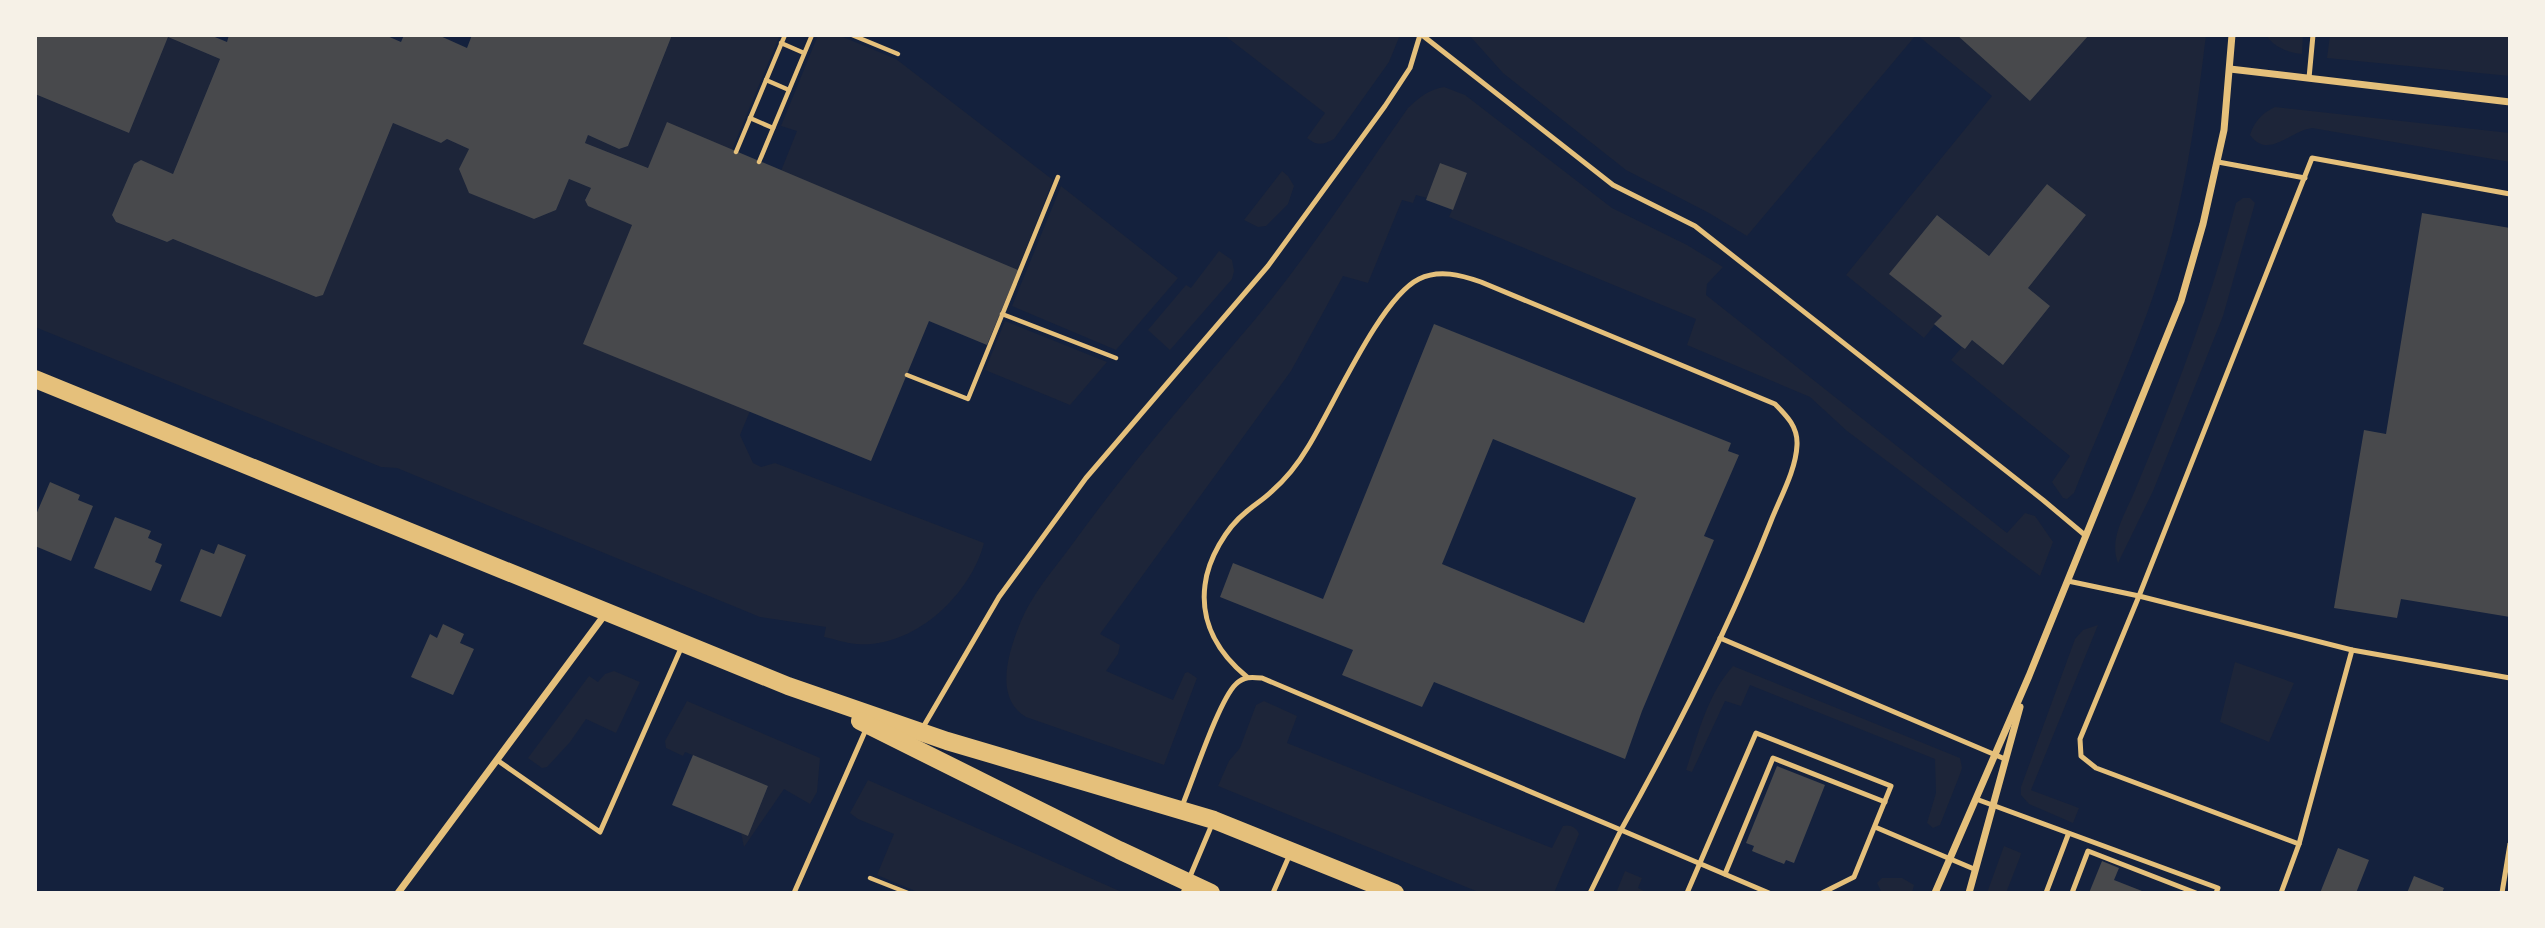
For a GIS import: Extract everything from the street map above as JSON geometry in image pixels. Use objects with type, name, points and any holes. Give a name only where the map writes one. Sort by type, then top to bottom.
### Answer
[{"type":"main road","points":[[35,379],[870,720],[1185,888],[1211,893]]},
{"type":"main road","points":[[870,720],[920,732],[1181,809],[1395,893]]},
{"type":"street","points":[[1935,893],[2029,676],[2181,301],[2218,162],[2224,130],[2232,35]]},
{"type":"street","points":[[2230,69],[2510,102]]},
{"type":"street","points":[[398,893],[607,612]]},
{"type":"street","points":[[1969,893],[2029,676]]},
{"type":"lane","points":[[920,732],[999,597],[1086,478],[1268,266],[1385,106],[1410,68],[1421,35],[1613,185],[1695,226],[2086,536]]},
{"type":"lane","points":[[2309,78],[2313,35]]},
{"type":"lane","points":[[2299,844],[2096,768],[2081,756],[2080,739],[2312,158],[2510,194]]},
{"type":"lane","points":[[2218,162],[2305,178]]},
{"type":"lane","points":[[1247,677],[1228,661],[1211,634],[1205,584],[1215,554],[1230,528],[1244,513],[1269,495],[1289,475],[1308,447],[1386,310],[1418,279],[1437,274],[1457,274],[1481,282],[1775,404],[1795,428],[1797,445],[1793,466],[1747,583],[1674,734],[1590,893]]},
{"type":"lane","points":[[2068,581],[2139,596],[2352,650],[2510,678]]},
{"type":"lane","points":[[1720,638],[2006,759]]},
{"type":"lane","points":[[497,760],[600,832],[683,643]]},
{"type":"lane","points":[[2281,893],[2299,844],[2352,650]]},
{"type":"lane","points":[[1181,809],[1226,700],[1236,684],[1247,677],[1262,678],[1769,893]]},
{"type":"lane","points":[[794,893],[870,720]]},
{"type":"lane","points":[[1687,893],[1756,733],[1891,786],[1854,877],[1822,893]]},
{"type":"lane","points":[[1725,874],[1773,758],[1885,802]]},
{"type":"lane","points":[[1976,799],[2218,888],[2216,893]]},
{"type":"lane","points":[[1185,888],[1214,820]]},
{"type":"lane","points":[[1875,827],[1974,869]]},
{"type":"lane","points":[[2046,893],[2068,835]]},
{"type":"lane","points":[[2502,893],[2510,844]]},
{"type":"lane","points":[[1273,893],[1291,851]]},
{"type":"lane","points":[[2072,893],[2088,851],[2196,893]]},
{"type":"path","points":[[736,152],[785,35]]},
{"type":"path","points":[[759,162],[811,35]]},
{"type":"path","points":[[852,35],[898,54]]},
{"type":"path","points":[[781,43],[804,53]]},
{"type":"path","points":[[766,80],[789,90]]},
{"type":"path","points":[[750,118],[774,128]]},
{"type":"path","points":[[907,375],[968,399],[1058,177]]},
{"type":"path","points":[[1002,314],[1116,358]]},
{"type":"path","points":[[870,878],[908,893]]},
{"type":"shaded area","points":[[672,35],[780,35],[732,150],[648,168],[585,143],[588,135],[619,149],[628,146]]},
{"type":"shaded area","points":[[818,35],[838,35],[896,59],[1053,180],[1018,270],[781,171],[797,131],[781,126]]},
{"type":"shaded area","points":[[1224,35],[1400,35],[1389,62],[1334,139],[1320,144],[1307,138],[1325,113]]},
{"type":"shaded area","points":[[1469,35],[1916,35],[1747,236],[1626,170],[1503,73]]},
{"type":"shaded area","points":[[1917,35],[1957,35],[2030,101],[2089,35],[2206,35],[2188,160],[2163,267],[2114,397],[2074,493],[2067,499],[2063,498],[2052,482],[2070,456],[1951,360],[1972,340],[2003,365],[2050,306],[2028,288],[2086,215],[2047,184],[1989,256],[1937,215],[1890,274],[1942,316],[1924,338],[1846,275],[1992,96]]},
{"type":"shaded area","points":[[2266,35],[2303,35],[2302,54],[2282,49]]},
{"type":"shaded area","points":[[2330,35],[2510,35],[2510,76],[2327,58]]},
{"type":"shaded area","points":[[168,37],[220,59],[173,174],[141,161],[134,164],[112,215],[116,222],[166,242],[173,239],[316,297],[323,294],[393,123],[441,143],[447,139],[469,149],[459,169],[470,193],[534,219],[556,210],[569,179],[591,188],[585,199],[632,225],[584,344],[750,411],[740,435],[753,463],[761,467],[775,463],[984,543],[966,582],[936,615],[898,638],[856,644],[824,637],[826,627],[760,617],[397,468],[381,467],[35,327],[35,94],[129,133]]},
{"type":"shaded area","points":[[1444,87],[1465,95],[1612,208],[1687,245],[1723,267],[1707,284],[1706,295],[2007,533],[2025,513],[2035,516],[2053,542],[2040,576],[1847,431],[1810,397],[1687,345],[1696,319],[1449,217],[1467,174],[1440,163],[1427,198],[1416,195],[1413,203],[1402,200],[1368,283],[1343,276],[1291,371],[1100,634],[1120,645],[1118,654],[1106,671],[1173,700],[1185,673],[1197,678],[1164,765],[1026,717],[1016,709],[1007,686],[1009,659],[1016,633],[1037,591],[1137,460],[1293,271],[1408,108],[1424,94]]},
{"type":"shaded area","points":[[2275,107],[2510,133],[2510,162],[2312,128],[2272,145],[2264,145],[2250,135],[2259,118]]},
{"type":"shaded area","points":[[1282,171],[1294,186],[1288,204],[1266,226],[1258,227],[1244,220]]},
{"type":"shaded area","points":[[1061,186],[1178,278],[1116,350],[1012,306]]},
{"type":"shaded area","points":[[2243,198],[2250,198],[2255,203],[2223,316],[2153,491],[2118,563],[2115,544],[2120,525],[2191,347],[2236,203]]},
{"type":"shaded area","points":[[1219,251],[1232,260],[1232,279],[1170,350],[1148,330],[1186,285],[1191,288]]},
{"type":"shaded area","points":[[1005,321],[1107,362],[1070,405],[985,370]]},
{"type":"shaded area","points":[[2098,625],[2031,790],[2079,808],[2073,823],[2029,804],[2021,795],[2021,787],[2075,639],[2083,630]]},
{"type":"shaded area","points":[[2235,662],[2294,683],[2269,742],[2220,722]]},
{"type":"shaded area","points":[[1733,666],[1960,758],[1962,768],[1940,825],[1933,828],[1927,823],[1936,793],[1935,759],[1750,685],[1741,706],[1725,701],[1692,772],[1686,770],[1710,702]]},
{"type":"shaded area","points":[[614,671],[640,682],[616,733],[586,719],[547,767],[542,768],[528,758],[589,676],[598,682],[605,674]]},
{"type":"shaded area","points":[[687,701],[820,758],[817,792],[810,804],[784,789],[744,847],[741,833],[748,836],[768,786],[685,752],[683,756],[666,748],[665,741]]},
{"type":"shaded area","points":[[1264,701],[1297,716],[1287,743],[1552,848],[1563,826],[1575,828],[1579,834],[1554,893],[1481,893],[1218,786],[1229,761],[1240,748],[1256,705]]},
{"type":"shaded area","points":[[868,780],[1124,893],[920,893],[877,875],[894,834],[850,813]]},
{"type":"shaded area","points":[[2004,846],[2021,853],[2020,857],[2006,893],[1987,893]]},
{"type":"shaded area","points":[[1625,871],[1642,878],[1638,888],[1648,893],[1616,893]]},
{"type":"shaded area","points":[[1882,878],[1902,878],[1914,885],[1912,893],[1882,893],[1877,883]]},
{"type":"building","points":[[35,35],[210,35],[227,42],[229,35],[385,35],[401,42],[404,35],[438,35],[467,48],[472,35],[672,35],[628,146],[619,149],[588,135],[585,143],[648,168],[667,122],[1018,270],[987,345],[929,321],[871,461],[583,344],[632,225],[588,206],[585,200],[591,188],[569,179],[556,210],[534,219],[469,193],[459,169],[469,149],[447,139],[441,143],[393,123],[323,295],[316,297],[173,239],[167,242],[116,222],[112,215],[134,164],[141,160],[173,174],[220,59],[168,37],[129,133],[35,94]]},
{"type":"building","points":[[1957,35],[2089,35],[2030,101]]},
{"type":"building","points":[[1440,163],[1467,173],[1453,210],[1426,200]]},
{"type":"building","points":[[2047,184],[2086,215],[2028,288],[2050,306],[2003,365],[1972,340],[1965,349],[1962,347],[1934,324],[1942,316],[1889,274],[1937,215],[1989,256]]},
{"type":"building","points":[[2422,213],[2510,228],[2510,617],[2401,599],[2397,618],[2334,608],[2364,430],[2386,434]]},
{"type":"building","points":[[1434,324],[1731,443],[1728,451],[1739,455],[1704,536],[1714,540],[1642,711],[1625,759],[1434,682],[1422,707],[1342,675],[1353,650],[1220,597],[1233,563],[1323,599]],"holes":[[[1493,439],[1636,498],[1584,623],[1442,564]]]},
{"type":"building","points":[[50,482],[80,495],[78,500],[93,506],[71,561],[35,546],[35,517]]},
{"type":"building","points":[[115,517],[151,531],[148,538],[162,544],[155,562],[162,565],[151,591],[94,568]]},
{"type":"building","points":[[218,544],[246,555],[221,617],[180,601],[201,549],[214,554]]},
{"type":"building","points":[[443,624],[464,634],[460,643],[474,649],[453,695],[411,677],[430,634],[437,638]]},
{"type":"building","points":[[693,755],[768,786],[748,836],[672,805]]},
{"type":"building","points":[[1777,766],[1825,785],[1794,863],[1786,860],[1784,864],[1752,851],[1754,846],[1746,843]]},
{"type":"building","points":[[2338,848],[2369,860],[2356,893],[2320,893]]},
{"type":"building","points":[[2102,861],[2119,868],[2114,880],[2147,893],[2089,893]]},
{"type":"building","points":[[2414,876],[2444,888],[2442,893],[2407,893]]}]
